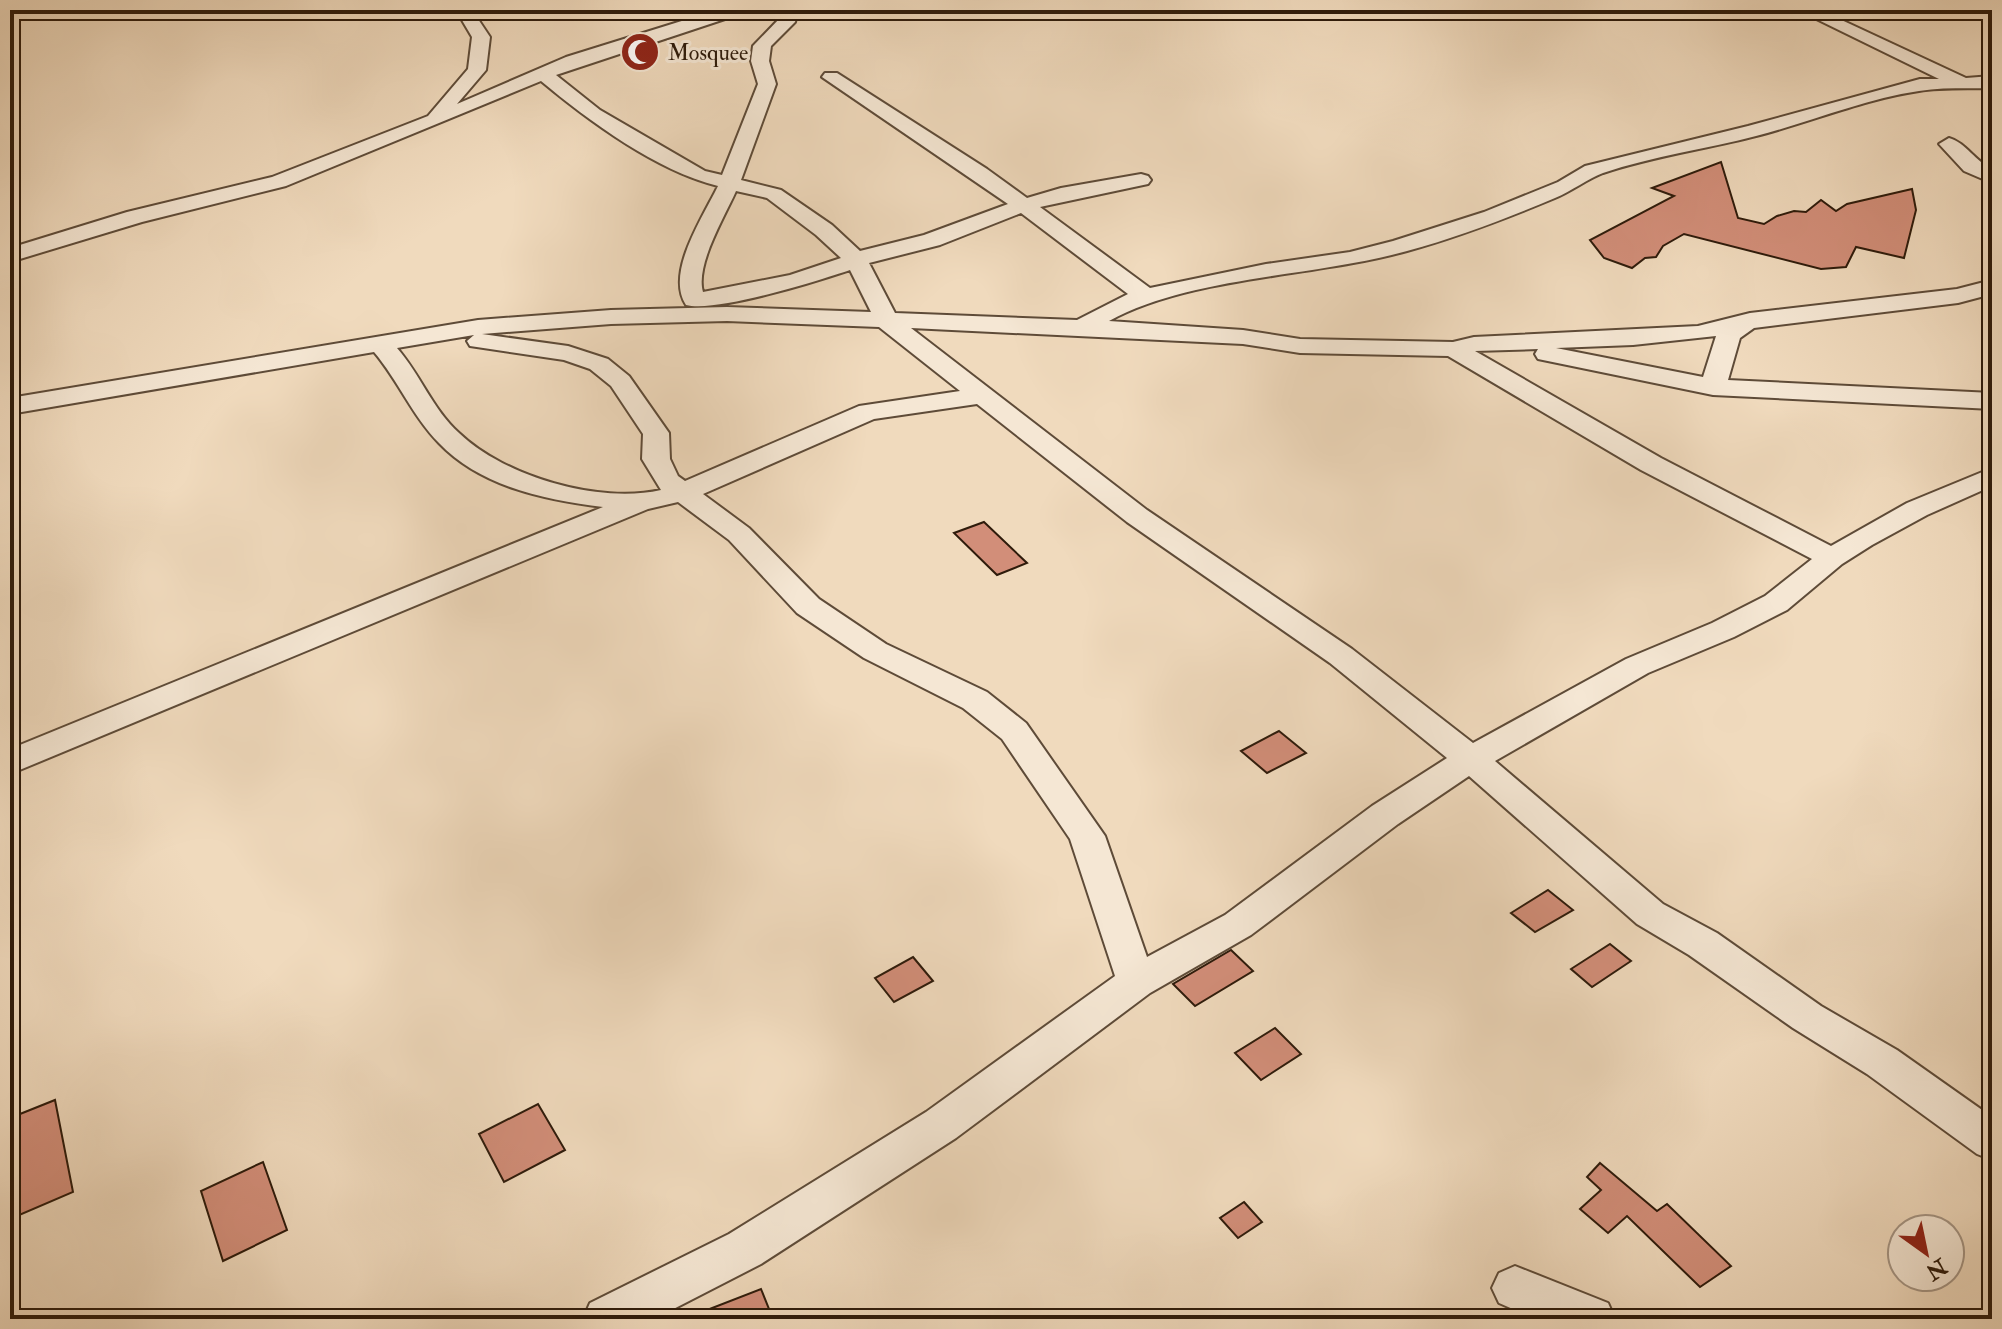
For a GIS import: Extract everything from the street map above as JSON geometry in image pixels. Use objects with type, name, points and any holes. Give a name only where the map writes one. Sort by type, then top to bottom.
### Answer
[{"type":"street","points":[[429,123],[477,70],[481,37],[464,10]]},
{"type":"street","points":[[10,255],[135,217],[279,182],[671,22],[734,10]]},
{"type":"street","points":[[694,300],[689,284],[693,262],[729,184],[767,84],[757,57],[761,46],[789,18],[790,10]]},
{"type":"street","points":[[1806,10],[1992,97]]},
{"type":"street","points":[[544,74],[593,114],[698,175],[774,194],[824,230],[856,260],[887,321],[1137,516],[1341,656],[1471,759],[1650,914],[1703,944],[1807,1017],[1882,1062],[1992,1141]]},
{"type":"street","points":[[831,77],[980,173],[1146,296]]},
{"type":"street","points":[[1081,327],[1128,301],[1146,296],[1266,271],[1350,259],[1401,246],[1492,217],[1565,186],[1592,170],[1622,161],[1753,131],[1893,91],[1938,82],[1992,82]]},
{"type":"street","points":[[1982,149],[1945,143],[1971,167],[1992,177]]},
{"type":"street","points":[[664,317],[694,300],[795,281],[856,260],[932,240],[1061,194],[1141,180]]},
{"type":"street","points":[[1463,347],[1698,333],[1750,320],[1958,296],[1992,287]]},
{"type":"street","points":[[10,406],[478,327],[545,321],[727,314],[1081,327],[1243,337],[1300,346],[1463,347],[1530,351],[1713,387],[1992,401]]},
{"type":"street","points":[[1713,387],[1729,335],[1750,320]]},
{"type":"street","points":[[380,343],[484,341],[568,353],[599,364],[620,381],[656,433],[656,459],[667,481],[765,558],[808,606],[875,651],[975,700],[1014,731],[1087,836],[1136,982]]},
{"type":"street","points":[[380,343],[404,371],[449,439],[486,466],[548,492],[639,503],[719,520]]},
{"type":"street","points":[[1463,347],[1651,464],[1832,558]]},
{"type":"street","points":[[10,762],[639,503],[682,493],[868,412],[984,395]]},
{"type":"street","points":[[607,1319],[745,1249],[941,1125],[1136,982],[1238,925],[1385,815],[1471,759],[1637,666],[1723,630],[1776,603],[1832,558],[1917,509],[1992,476]]},
{"type":"street","points":[[1515,1288],[1591,1319]]},
{"type":"building","points":[[1721,162],[1738,218],[1764,224],[1794,211],[1806,212],[1821,200],[1836,211],[1847,204],[1912,189],[1916,210],[1904,258],[1856,247],[1846,267],[1821,269],[1684,234],[1663,246],[1656,257],[1645,258],[1632,268],[1604,258],[1590,240],[1674,196],[1652,188]]},
{"type":"building","points":[[984,522],[1027,563],[997,575],[954,533]]},
{"type":"building","points":[[1279,731],[1306,753],[1267,773],[1241,751]]},
{"type":"building","points":[[1548,890],[1573,910],[1535,932],[1511,913]]},
{"type":"building","points":[[1610,944],[1631,961],[1592,987],[1571,969]]},
{"type":"building","points":[[1231,950],[1253,971],[1195,1006],[1173,984]]},
{"type":"building","points":[[913,957],[933,981],[894,1002],[875,978]]},
{"type":"building","points":[[1275,1028],[1301,1054],[1261,1080],[1235,1053]]},
{"type":"building","points":[[55,1100],[73,1192],[10,1219],[10,1118]]},
{"type":"building","points":[[538,1104],[565,1150],[504,1182],[479,1134]]},
{"type":"building","points":[[263,1162],[287,1230],[223,1261],[201,1191]]},
{"type":"building","points":[[1600,1163],[1657,1211],[1667,1204],[1731,1266],[1700,1287],[1627,1216],[1608,1233],[1580,1209],[1601,1190],[1587,1177]]},
{"type":"building","points":[[1244,1202],[1262,1222],[1238,1238],[1220,1218]]},
{"type":"building","points":[[761,1289],[773,1319],[689,1319],[689,1317]]},
{"type":"place","name":"Mosquee","points":[[640,52]]}]
